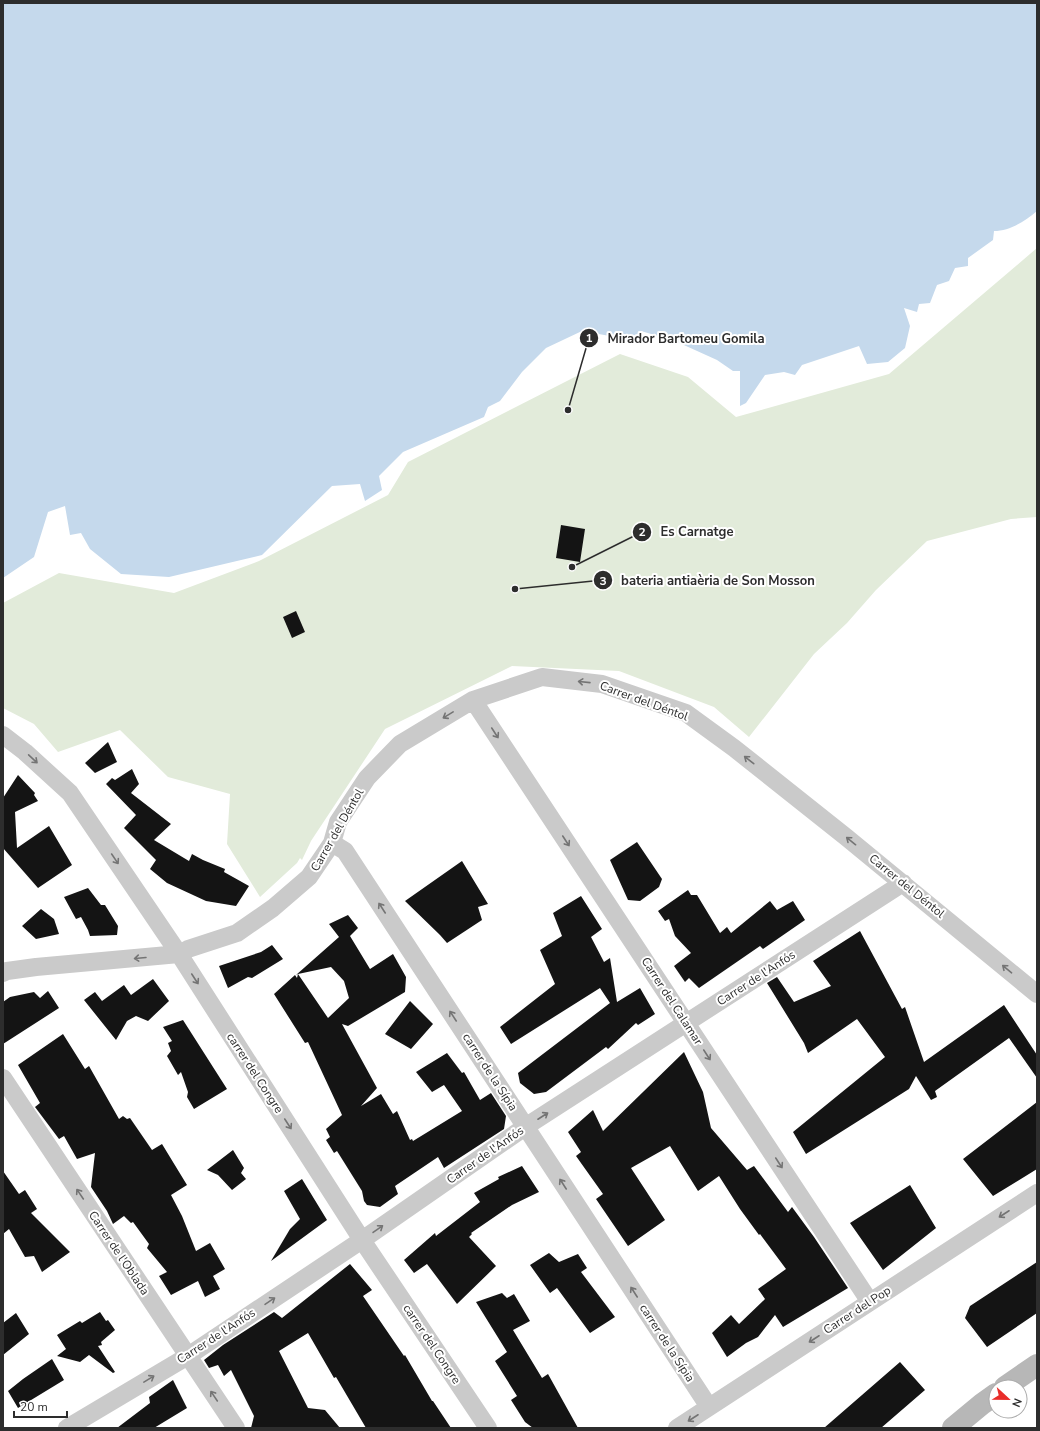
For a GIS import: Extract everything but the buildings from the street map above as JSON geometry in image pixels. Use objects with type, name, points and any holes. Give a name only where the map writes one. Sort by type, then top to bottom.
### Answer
[{"type":"street","name":"Carrer del Déntol","points":[[3,973],[36,967],[179,954],[188,949],[237,933],[273,908],[309,877],[332,843],[338,822],[367,778],[400,744],[473,700],[542,677],[602,684],[686,713],[734,748],[903,883],[1037,994]]},
{"type":"street","name":"Carrer del Calamar","points":[[473,700],[870,1302]]},
{"type":"street","name":"carrer del Congre","points":[[3,735],[25,752],[70,793],[179,954],[362,1240],[488,1428]]},
{"type":"street","name":"carrer de la Sípia","points":[[332,843],[345,851],[709,1407]]},
{"type":"street","name":"Carrer de l'Anfós","points":[[68,1428],[188,1356],[362,1240],[525,1127],[903,883]]},
{"type":"street","name":"Carrer de l'Oblada","points":[[3,1078],[236,1428]]},
{"type":"street","name":"Carrer del Pop","points":[[677,1428],[1037,1193]]},
{"type":"street","points":[[1017,1379],[1037,1365]]},
{"type":"street","points":[[953,1428],[988,1400]]},
{"type":"green space","points":[[1037,248],[1037,517],[1011,519],[927,541],[876,590],[847,623],[814,654],[749,737],[714,707],[619,671],[512,666],[385,729],[311,841],[302,860],[300,858],[297,863],[260,897],[227,844],[230,794],[168,777],[120,730],[58,752],[34,724],[3,708],[3,603],[59,573],[174,593],[259,561],[388,495],[408,462],[620,354],[688,377],[736,417],[889,374]]},
{"type":"water","points":[[3,3],[1037,3],[1037,211],[1017,225],[1000,231],[994,231],[993,240],[968,258],[968,266],[955,268],[949,281],[937,285],[930,303],[919,304],[917,312],[904,308],[910,326],[905,348],[888,362],[867,364],[859,346],[802,365],[795,375],[784,372],[765,375],[746,403],[740,406],[740,371],[733,371],[717,360],[675,341],[641,331],[632,340],[582,331],[546,348],[522,372],[500,401],[488,407],[484,417],[403,452],[379,476],[382,490],[365,501],[360,484],[332,486],[262,555],[169,577],[121,574],[90,549],[81,533],[70,535],[65,506],[48,512],[34,557],[3,578]]},
{"type":"place","name":"Mirador Bartomeu Gomila","points":[[568,410]]},
{"type":"place","name":"Es Carnatge","points":[[572,567]]},
{"type":"place","name":"bateria antiaèria de Son Mosson","points":[[515,589]]}]
